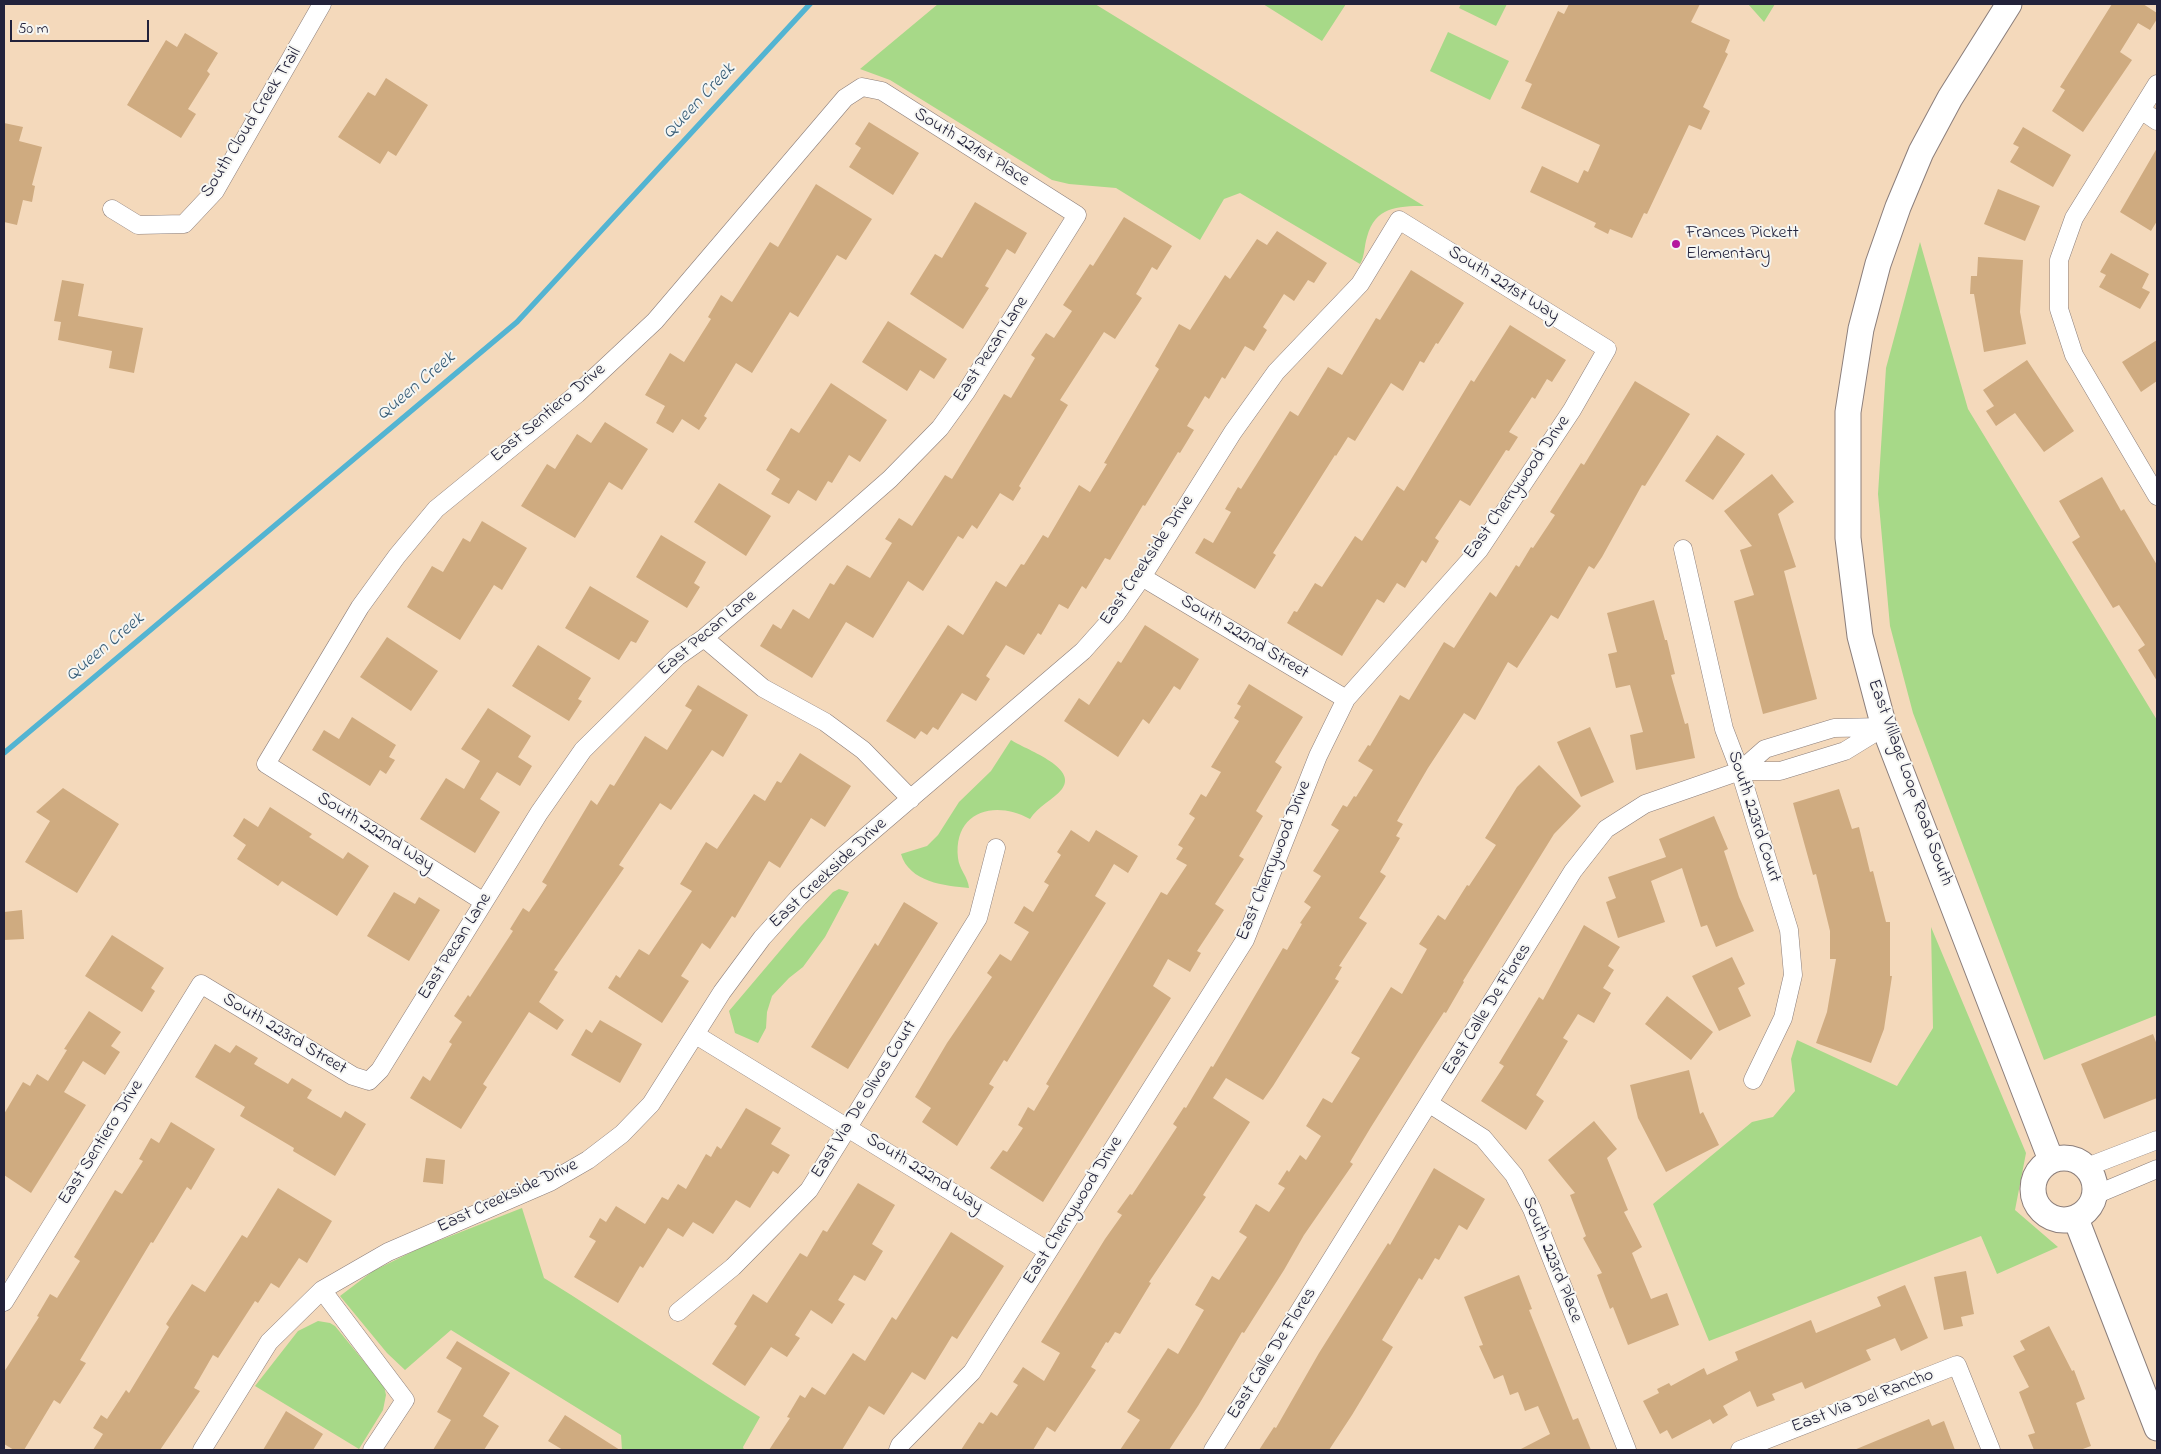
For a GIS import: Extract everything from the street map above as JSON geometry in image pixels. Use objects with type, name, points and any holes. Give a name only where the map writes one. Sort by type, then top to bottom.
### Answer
[{"type":"street","name":"South Cloud Creek Trail","points":[[112,209],[138,225],[184,224],[214,191],[313,23],[322,4]]},
{"type":"street","name":"East Village Loop Road South","points":[[2009,4],[1950,98],[1922,152],[1898,207],[1878,264],[1861,329],[1848,412],[1848,538],[1860,636],[1884,727],[2051,1160]]},
{"type":"street","points":[[2157,84],[2074,218],[2059,260],[2059,309],[2074,355],[2157,496]]},
{"type":"street","name":"South 221st Place","points":[[862,87],[882,91],[1077,215]]},
{"type":"street","name":"East Sentiero Drive","points":[[266,764],[360,607],[397,556],[436,509],[576,394],[655,321],[845,98],[862,87]]},
{"type":"street","points":[[2141,110],[2157,120]]},
{"type":"street","name":"East Pecan Lane","points":[[370,1081],[380,1070],[539,813],[584,750],[677,657],[704,638],[883,486],[940,428],[966,392],[1077,215]]},
{"type":"street","name":"South 221st Way","points":[[1399,220],[1607,349]]},
{"type":"street","name":"East Creekside Drive","points":[[202,1450],[269,1342],[322,1290],[388,1252],[550,1182],[588,1160],[622,1134],[651,1104],[722,992],[762,938],[799,897],[911,798],[1083,651],[1116,614],[1142,577],[1232,432],[1276,372],[1360,284],[1399,220]]},
{"type":"street","name":"East Cherrywood Drive","points":[[898,1450],[900,1445],[972,1372],[1245,940],[1318,756],[1346,699],[1478,550],[1572,410],[1607,349]]},
{"type":"street","name":"South 223rd Court","points":[[1683,549],[1724,729],[1740,771],[1789,930],[1793,975],[1783,1018],[1752,1080]]},
{"type":"street","name":"South 222nd Street","points":[[1142,577],[1346,699]]},
{"type":"street","points":[[704,638],[763,688],[825,722],[863,750],[911,798]]},
{"type":"street","points":[[1740,771],[1780,771],[1844,751],[1884,727]]},
{"type":"street","name":"East Calle De Flores","points":[[1213,1450],[1430,1104],[1573,871],[1606,829],[1644,804],[1740,771],[1765,749],[1834,728],[1884,727]]},
{"type":"street","name":"South 222nd Way","points":[[266,764],[484,902]]},
{"type":"street","name":"East Via De Olivos Court","points":[[678,1312],[733,1267],[809,1190],[978,918],[996,848]]},
{"type":"street","name":"East Sentiero Drive","points":[[4,1302],[201,984]]},
{"type":"street","name":"South 223rd Street","points":[[201,984],[353,1076],[370,1081]]},
{"type":"street","name":"South 222nd Way","points":[[696,1035],[849,1127],[1048,1252]]},
{"type":"street","name":"South 223rd Place","points":[[1430,1104],[1484,1138],[1514,1175],[1532,1209],[1627,1450]]},
{"type":"street","points":[[2087,1167],[2157,1140]]},
{"type":"street","points":[[2070,1158],[2087,1167],[2096,1185],[2095,1194],[2085,1213],[2076,1218],[2058,1220],[2042,1211],[2037,1204],[2033,1189],[2036,1174],[2043,1166],[2051,1160],[2070,1158]]},
{"type":"street","points":[[2095,1194],[2157,1169]]},
{"type":"street","points":[[2076,1218],[2157,1428]]},
{"type":"street","points":[[322,1290],[405,1400],[372,1450]]},
{"type":"street","name":"East Via Del Rancho","points":[[1740,1450],[1957,1365],[1991,1450]]},
{"type":"green space","points":[[938,4],[1095,4],[1424,206],[1396,208],[1381,214],[1371,227],[1360,264],[1240,193],[1224,199],[1200,240],[1116,188],[1069,184],[1052,180],[890,80],[860,69]]},
{"type":"green space","points":[[1263,4],[1346,4],[1322,41]]},
{"type":"green space","points":[[1461,4],[1507,4],[1496,26],[1459,8]]},
{"type":"green space","points":[[1748,4],[1775,4],[1764,22]]},
{"type":"green space","points":[[1448,32],[1509,61],[1490,100],[1430,71]]},
{"type":"green space","points":[[1920,242],[1968,409],[2157,720],[2157,1015],[2044,1060],[1913,713],[1890,626],[1878,494],[1886,368]]},
{"type":"green space","points":[[1011,740],[1057,766],[1063,773],[1065,781],[1062,789],[1037,810],[1030,819],[1003,810],[990,810],[969,820],[962,830],[958,842],[958,858],[969,888],[939,884],[920,877],[905,863],[901,854],[927,846],[938,835],[959,802],[991,771]]},
{"type":"green space","points":[[839,889],[849,892],[825,937],[803,967],[789,978],[772,996],[767,1012],[766,1028],[758,1043],[735,1033],[729,1011],[801,926],[833,892]]},
{"type":"green space","points":[[1931,927],[2026,1153],[2015,1210],[2058,1247],[1997,1274],[1981,1236],[1709,1341],[1653,1204],[1752,1122],[1773,1117],[1795,1091],[1791,1059],[1797,1040],[1897,1086],[1933,1028]]},
{"type":"green space","points":[[522,1208],[544,1278],[760,1417],[743,1447],[744,1450],[622,1450],[621,1435],[451,1330],[405,1370],[387,1353],[340,1296],[373,1271],[420,1248]]},
{"type":"green space","points":[[318,1321],[335,1326],[384,1386],[386,1395],[383,1410],[359,1449],[255,1386],[298,1331]]},
{"type":"building","points":[[1569,4],[1700,4],[1691,22],[1730,40],[1725,52],[1728,54],[1703,107],[1710,111],[1701,130],[1689,125],[1647,214],[1644,213],[1632,238],[1610,229],[1608,234],[1594,227],[1596,223],[1530,192],[1542,166],[1578,183],[1584,170],[1588,172],[1600,145],[1521,108],[1532,84],[1525,81],[1558,11],[1564,14]]},
{"type":"building","points":[[2112,4],[2143,4],[2157,13],[2157,19],[2150,30],[2138,23],[2120,52],[2132,60],[2083,132],[2052,111],[2065,90],[2060,87]]},
{"type":"building","points":[[185,33],[218,53],[207,71],[210,74],[188,109],[196,114],[181,138],[127,105],[166,40],[177,47]]},
{"type":"building","points":[[386,78],[428,105],[396,156],[388,151],[380,164],[338,137],[368,92],[375,96]]},
{"type":"building","points":[[869,122],[919,153],[893,195],[849,167],[861,148],[855,144]]},
{"type":"building","points":[[4,123],[23,127],[19,141],[42,147],[32,185],[35,186],[32,202],[23,200],[17,225],[4,222]]},
{"type":"building","points":[[2023,127],[2071,155],[2053,187],[2010,162],[2019,147],[2013,144]]},
{"type":"building","points":[[2157,148],[2157,221],[2151,231],[2120,212]]},
{"type":"building","points":[[816,184],[872,219],[846,260],[837,255],[798,317],[790,312],[752,373],[736,363],[704,416],[707,418],[699,430],[682,419],[673,433],[656,423],[665,406],[645,395],[670,353],[684,362],[711,319],[708,317],[721,295],[732,302],[770,242],[778,247]]},
{"type":"building","points":[[1998,189],[2040,206],[2025,241],[1984,224]]},
{"type":"building","points":[[975,202],[1027,233],[1015,254],[1007,249],[985,286],[989,288],[963,329],[910,294],[935,254],[942,258]]},
{"type":"building","points":[[1124,217],[1172,246],[1157,270],[1152,267],[1136,294],[1142,298],[1115,339],[1104,332],[1060,400],[1068,405],[1019,486],[1021,488],[1013,501],[1000,493],[977,529],[972,525],[963,539],[958,536],[923,591],[908,581],[873,638],[846,622],[812,678],[760,646],[773,624],[781,629],[793,609],[809,619],[830,583],[834,585],[847,565],[870,578],[892,543],[885,539],[899,518],[912,526],[945,475],[952,479],[1004,394],[1011,398],[1035,358],[1031,355],[1046,333],[1054,338],[1072,311],[1063,305],[1090,264],[1093,266]]},
{"type":"building","points":[[1277,231],[1327,263],[1314,283],[1308,280],[1294,301],[1284,294],[1263,327],[1267,330],[1254,351],[1245,346],[1225,379],[1222,377],[1209,399],[1205,396],[1187,426],[1194,430],[1180,453],[1178,452],[1145,506],[1143,505],[1110,560],[1105,558],[1086,589],[1082,586],[1068,609],[1059,604],[1041,635],[1038,633],[1024,655],[1006,645],[986,676],[990,679],[976,701],[962,693],[938,730],[933,727],[927,735],[921,731],[915,739],[886,721],[948,625],[963,635],[996,581],[1006,587],[1021,564],[1024,565],[1043,535],[1048,538],[1079,485],[1090,492],[1107,464],[1104,463],[1159,369],[1155,366],[1179,324],[1190,330],[1225,275],[1230,279],[1257,239],[1267,245]]},
{"type":"building","points":[[2111,253],[2149,274],[2142,288],[2150,292],[2140,309],[2099,287],[2106,275],[2100,272]]},
{"type":"building","points":[[1978,257],[2023,260],[2020,312],[2026,344],[1984,352],[1974,294],[1970,294],[1971,276],[1977,276]]},
{"type":"building","points":[[1411,270],[1464,303],[1424,363],[1420,361],[1403,391],[1391,383],[1355,441],[1348,437],[1273,553],[1276,555],[1255,589],[1195,553],[1204,538],[1213,543],[1231,512],[1225,509],[1238,487],[1241,489],[1290,411],[1298,416],[1328,367],[1342,375],[1376,318],[1380,320]]},
{"type":"building","points":[[62,280],[84,284],[78,316],[143,328],[134,373],[109,368],[112,351],[58,340],[61,322],[54,321]]},
{"type":"building","points":[[888,321],[947,359],[934,379],[920,370],[907,391],[862,362]]},
{"type":"building","points":[[1510,325],[1566,360],[1552,382],[1547,379],[1535,399],[1532,397],[1509,432],[1518,437],[1509,451],[1506,450],[1470,506],[1460,500],[1435,538],[1439,541],[1426,563],[1422,560],[1405,588],[1397,583],[1384,603],[1377,599],[1342,656],[1287,623],[1294,611],[1297,612],[1315,583],[1322,587],[1355,536],[1362,541],[1397,486],[1404,491],[1471,380],[1474,382]]},
{"type":"building","points":[[2157,340],[2157,381],[2141,392],[2122,362]]},
{"type":"building","points":[[2027,360],[2074,431],[2044,452],[2015,413],[1996,426],[1986,411],[1994,406],[1983,390]]},
{"type":"building","points":[[1635,381],[1690,414],[1645,486],[1642,485],[1602,557],[1594,569],[1589,566],[1558,619],[1551,615],[1517,668],[1508,662],[1475,720],[1464,713],[1428,768],[1397,821],[1403,824],[1396,836],[1400,838],[1380,872],[1386,876],[1359,918],[1367,923],[1339,966],[1342,967],[1335,979],[1339,981],[1273,1086],[1263,1100],[1226,1078],[1213,1098],[1250,1122],[1203,1195],[1206,1197],[1149,1282],[1151,1283],[1120,1334],[1115,1332],[1108,1343],[1106,1342],[1091,1367],[1096,1370],[1055,1432],[1047,1427],[1033,1450],[961,1450],[979,1422],[983,1424],[991,1412],[997,1416],[1018,1385],[1013,1382],[1023,1367],[1044,1381],[1060,1353],[1041,1342],[1122,1215],[1117,1212],[1130,1194],[1132,1195],[1177,1127],[1173,1124],[1184,1107],[1186,1108],[1211,1066],[1213,1067],[1283,948],[1287,950],[1302,924],[1300,923],[1311,907],[1304,902],[1321,876],[1313,871],[1339,830],[1331,825],[1343,805],[1347,807],[1354,796],[1356,797],[1373,770],[1358,761],[1368,745],[1370,746],[1400,695],[1409,700],[1444,642],[1454,648],[1490,592],[1496,597],[1516,565],[1519,567],[1531,547],[1533,548],[1555,515],[1550,512],[1581,463],[1584,465]]},
{"type":"building","points":[[831,383],[887,420],[860,462],[849,455],[832,483],[828,481],[816,501],[798,490],[789,504],[771,494],[780,479],[766,470],[791,428],[799,433]]},
{"type":"building","points":[[605,422],[648,449],[622,490],[609,482],[575,538],[521,506],[547,464],[555,469],[577,434],[591,443]]},
{"type":"building","points":[[1717,435],[1745,454],[1713,500],[1685,481]]},
{"type":"building","points":[[1772,474],[1794,502],[1778,514],[1796,567],[1784,571],[1817,699],[1763,714],[1734,601],[1754,595],[1740,550],[1752,546],[1724,511]]},
{"type":"building","points":[[2102,477],[2121,511],[2124,509],[2157,565],[2157,681],[2138,650],[2145,645],[2119,605],[2113,608],[2072,542],[2080,537],[2059,501]]},
{"type":"building","points":[[719,483],[771,516],[746,556],[694,522]]},
{"type":"building","points":[[482,521],[527,548],[502,590],[494,585],[460,640],[407,607],[432,566],[443,572],[463,538],[470,542]]},
{"type":"building","points":[[661,535],[706,562],[694,583],[700,587],[687,608],[636,577]]},
{"type":"building","points":[[590,586],[649,621],[636,643],[631,641],[619,660],[565,628]]},
{"type":"building","points":[[1654,600],[1665,640],[1667,640],[1675,674],[1671,675],[1685,724],[1688,723],[1695,758],[1636,770],[1630,735],[1643,732],[1630,685],[1616,688],[1608,654],[1617,652],[1607,613]]},
{"type":"building","points":[[1145,625],[1199,659],[1180,690],[1174,686],[1149,724],[1143,719],[1118,757],[1064,721],[1079,698],[1089,705],[1118,661],[1121,663]]},
{"type":"building","points":[[387,637],[438,671],[411,711],[360,677]]},
{"type":"building","points":[[538,645],[591,678],[578,699],[582,701],[569,721],[512,686]]},
{"type":"building","points":[[1249,684],[1303,717],[1275,762],[1282,767],[1256,811],[1263,816],[1239,856],[1244,859],[1215,904],[1224,910],[1197,951],[1201,953],[1190,972],[1168,959],[1153,986],[1171,998],[1043,1202],[990,1168],[1003,1150],[1007,1152],[1023,1128],[1018,1125],[1028,1107],[1034,1111],[1049,1086],[1046,1084],[1161,892],[1167,895],[1187,865],[1176,859],[1183,848],[1178,845],[1195,818],[1189,814],[1201,794],[1206,797],[1221,772],[1211,767],[1239,721],[1234,718],[1241,706],[1237,704]]},
{"type":"building","points":[[698,685],[748,715],[723,757],[712,750],[671,810],[660,803],[619,865],[624,868],[554,970],[558,972],[539,1002],[564,1020],[557,1030],[529,1012],[483,1084],[487,1087],[461,1129],[410,1098],[423,1076],[430,1081],[452,1044],[449,1042],[462,1022],[454,1016],[468,995],[470,997],[513,931],[510,929],[523,908],[529,912],[547,885],[542,882],[591,800],[597,805],[610,784],[614,786],[645,736],[667,750],[692,710],[685,706]]},
{"type":"building","points":[[488,708],[531,736],[518,757],[532,766],[520,786],[497,772],[480,799],[500,812],[475,853],[420,819],[446,778],[464,789],[480,761],[461,749]]},
{"type":"building","points":[[352,717],[396,745],[389,757],[395,760],[386,774],[380,770],[370,786],[312,750],[324,730],[339,739]]},
{"type":"building","points":[[1590,727],[1614,782],[1581,797],[1557,742]]},
{"type":"building","points":[[800,753],[851,786],[825,827],[811,818],[780,868],[769,861],[735,918],[732,916],[710,949],[702,943],[681,976],[689,981],[662,1023],[608,988],[616,975],[620,978],[639,949],[649,955],[692,891],[680,884],[706,842],[717,849],[754,794],[765,801],[777,781],[781,783]]},
{"type":"building","points":[[1539,765],[1581,806],[1554,834],[1463,981],[1446,1013],[1444,1012],[1371,1127],[1350,1162],[1353,1164],[1304,1235],[1284,1270],[1244,1333],[1242,1332],[1198,1406],[1169,1450],[1120,1450],[1140,1420],[1127,1412],[1168,1348],[1178,1354],[1204,1310],[1195,1305],[1212,1276],[1219,1280],[1247,1237],[1239,1232],[1256,1204],[1269,1212],[1285,1188],[1278,1184],[1287,1170],[1289,1172],[1300,1155],[1306,1160],[1321,1136],[1306,1126],[1323,1098],[1332,1103],[1360,1058],[1351,1053],[1391,987],[1402,994],[1427,949],[1419,944],[1438,915],[1445,920],[1467,885],[1469,886],[1496,845],[1485,838],[1517,787]]},
{"type":"building","points":[[63,788],[119,824],[77,893],[25,862],[50,821],[36,812]]},
{"type":"building","points":[[1839,789],[1852,829],[1859,827],[1870,872],[1873,871],[1886,922],[1890,922],[1890,976],[1892,976],[1884,1029],[1871,1063],[1816,1043],[1827,1012],[1836,959],[1830,959],[1830,931],[1816,874],[1813,875],[1793,803]]},
{"type":"building","points":[[270,807],[312,834],[309,837],[343,859],[348,852],[369,866],[337,916],[282,881],[278,886],[237,859],[246,845],[233,836],[244,818],[258,827]]},
{"type":"building","points":[[1714,816],[1728,849],[1724,851],[1739,897],[1754,931],[1716,947],[1707,925],[1701,927],[1682,868],[1651,881],[1665,922],[1618,938],[1606,902],[1616,898],[1608,877],[1666,857],[1659,839]]},
{"type":"building","points":[[1071,830],[1089,842],[1096,830],[1138,856],[1128,873],[1114,864],[1095,896],[1106,903],[1007,1062],[1004,1060],[989,1084],[994,1087],[957,1146],[922,1122],[931,1108],[915,1097],[947,1043],[992,977],[987,973],[1000,954],[1011,961],[1029,932],[1014,923],[1024,906],[1033,912],[1049,885],[1044,882],[1061,855],[1057,852]]},
{"type":"building","points":[[394,892],[415,904],[419,897],[440,910],[409,961],[367,936]]},
{"type":"building","points":[[904,902],[938,923],[848,1069],[811,1047],[875,943],[878,946]]},
{"type":"building","points":[[22,910],[24,939],[4,940],[4,912]]},
{"type":"building","points":[[1584,925],[1620,947],[1608,966],[1614,970],[1603,988],[1611,993],[1594,1023],[1578,1014],[1563,1038],[1568,1041],[1536,1095],[1544,1101],[1526,1130],[1481,1101],[1504,1066],[1499,1063],[1539,997],[1543,1000]]},
{"type":"building","points":[[112,935],[164,968],[151,988],[155,991],[142,1012],[85,976]]},
{"type":"building","points":[[1732,957],[1745,984],[1738,988],[1751,1016],[1719,1031],[1692,976]]},
{"type":"building","points":[[1667,996],[1713,1032],[1691,1060],[1645,1024]]},
{"type":"building","points":[[89,1011],[121,1032],[111,1046],[120,1052],[105,1075],[83,1061],[64,1092],[86,1105],[31,1193],[4,1175],[4,1114],[23,1082],[30,1086],[37,1074],[48,1081],[67,1050],[64,1049]]},
{"type":"building","points":[[600,1020],[642,1044],[620,1083],[571,1055],[586,1029],[592,1033]]},
{"type":"building","points":[[2153,1034],[2157,1045],[2157,1098],[2104,1119],[2081,1064]]},
{"type":"building","points":[[215,1044],[230,1053],[236,1045],[258,1058],[254,1064],[288,1084],[292,1078],[312,1090],[307,1098],[341,1118],[345,1111],[366,1124],[335,1176],[293,1151],[294,1148],[240,1116],[245,1107],[195,1077]]},
{"type":"building","points":[[1689,1070],[1700,1114],[1703,1112],[1719,1145],[1666,1172],[1638,1118],[1630,1085]]},
{"type":"building","points":[[746,1108],[781,1128],[771,1144],[790,1155],[778,1174],[773,1171],[750,1208],[736,1200],[713,1234],[693,1222],[683,1237],[668,1228],[643,1268],[640,1266],[618,1303],[574,1277],[596,1241],[589,1237],[600,1218],[606,1222],[616,1206],[645,1224],[662,1197],[668,1200],[678,1184],[686,1189],[706,1154],[711,1157],[717,1146],[721,1149]]},
{"type":"building","points":[[1594,1121],[1617,1149],[1607,1158],[1628,1210],[1624,1212],[1642,1247],[1632,1253],[1651,1299],[1667,1293],[1679,1325],[1628,1345],[1613,1307],[1610,1309],[1597,1275],[1602,1273],[1583,1238],[1586,1236],[1570,1195],[1575,1193],[1548,1160]]},
{"type":"building","points":[[171,1122],[215,1149],[191,1190],[187,1187],[153,1243],[151,1242],[80,1360],[86,1363],[60,1404],[54,1400],[24,1450],[14,1450],[4,1444],[4,1372],[39,1317],[37,1316],[50,1294],[57,1298],[80,1261],[74,1257],[115,1190],[122,1194],[143,1161],[139,1159],[151,1138],[159,1143]]},
{"type":"building","points":[[426,1158],[445,1160],[443,1184],[423,1182]]},
{"type":"building","points":[[1434,1168],[1485,1199],[1467,1230],[1459,1225],[1439,1260],[1435,1258],[1422,1280],[1419,1278],[1382,1340],[1393,1347],[1329,1450],[1259,1450],[1274,1427],[1276,1428],[1319,1353],[1388,1243],[1390,1245]]},
{"type":"building","points":[[858,1183],[895,1205],[872,1244],[883,1251],[865,1281],[854,1275],[838,1300],[845,1304],[832,1324],[811,1310],[795,1335],[800,1338],[787,1357],[771,1347],[745,1386],[712,1364],[737,1326],[734,1324],[753,1294],[767,1303],[800,1253],[807,1257],[823,1230],[827,1232]]},
{"type":"building","points":[[278,1188],[332,1221],[307,1263],[299,1258],[279,1288],[271,1283],[258,1303],[255,1301],[218,1358],[213,1355],[194,1388],[200,1391],[160,1450],[93,1450],[103,1434],[93,1428],[101,1415],[107,1419],[126,1390],[129,1393],[169,1327],[166,1324],[192,1284],[205,1292],[242,1235],[247,1238]]},
{"type":"building","points":[[951,1232],[1004,1266],[957,1339],[952,1336],[925,1380],[912,1372],[884,1415],[869,1406],[842,1450],[769,1450],[790,1418],[787,1417],[800,1395],[805,1398],[812,1387],[825,1395],[853,1353],[865,1361],[892,1317],[896,1320]]},
{"type":"building","points":[[1966,1271],[1974,1314],[1961,1317],[1963,1326],[1944,1330],[1934,1277]]},
{"type":"building","points":[[1519,1275],[1532,1309],[1529,1310],[1573,1420],[1578,1418],[1591,1450],[1519,1450],[1550,1434],[1538,1406],[1525,1411],[1518,1392],[1510,1395],[1503,1375],[1494,1379],[1479,1346],[1483,1345],[1464,1297]]},
{"type":"building","points":[[1905,1285],[1928,1338],[1901,1351],[1895,1338],[1866,1350],[1871,1360],[1805,1389],[1802,1382],[1772,1394],[1775,1400],[1757,1407],[1750,1391],[1723,1406],[1728,1415],[1713,1424],[1710,1419],[1672,1439],[1667,1430],[1660,1434],[1643,1401],[1659,1393],[1657,1389],[1669,1383],[1671,1386],[1704,1368],[1707,1375],[1738,1360],[1735,1352],[1811,1320],[1816,1333],[1881,1306],[1877,1297]]},
{"type":"building","points":[[2049,1326],[2072,1371],[2074,1370],[2085,1399],[2076,1403],[2091,1446],[2080,1450],[2034,1450],[2028,1435],[2035,1433],[2019,1392],[2029,1387],[2013,1356],[2025,1350],[2020,1341]]},
{"type":"building","points":[[457,1341],[510,1373],[483,1416],[499,1426],[484,1450],[433,1450],[451,1420],[437,1412],[462,1368],[446,1358]]},
{"type":"building","points":[[286,1411],[323,1434],[313,1450],[263,1450]]},
{"type":"building","points":[[565,1415],[620,1450],[563,1450],[548,1441]]},
{"type":"building","points":[[1929,1419],[1932,1426],[1944,1421],[1955,1450],[1854,1450]]},
{"type":"waterway","name":"Queen Creek","points":[[4,753],[517,322],[810,4]]},
{"type":"place","name":"Frances Pickett Elementary","points":[[1676,244]]}]
